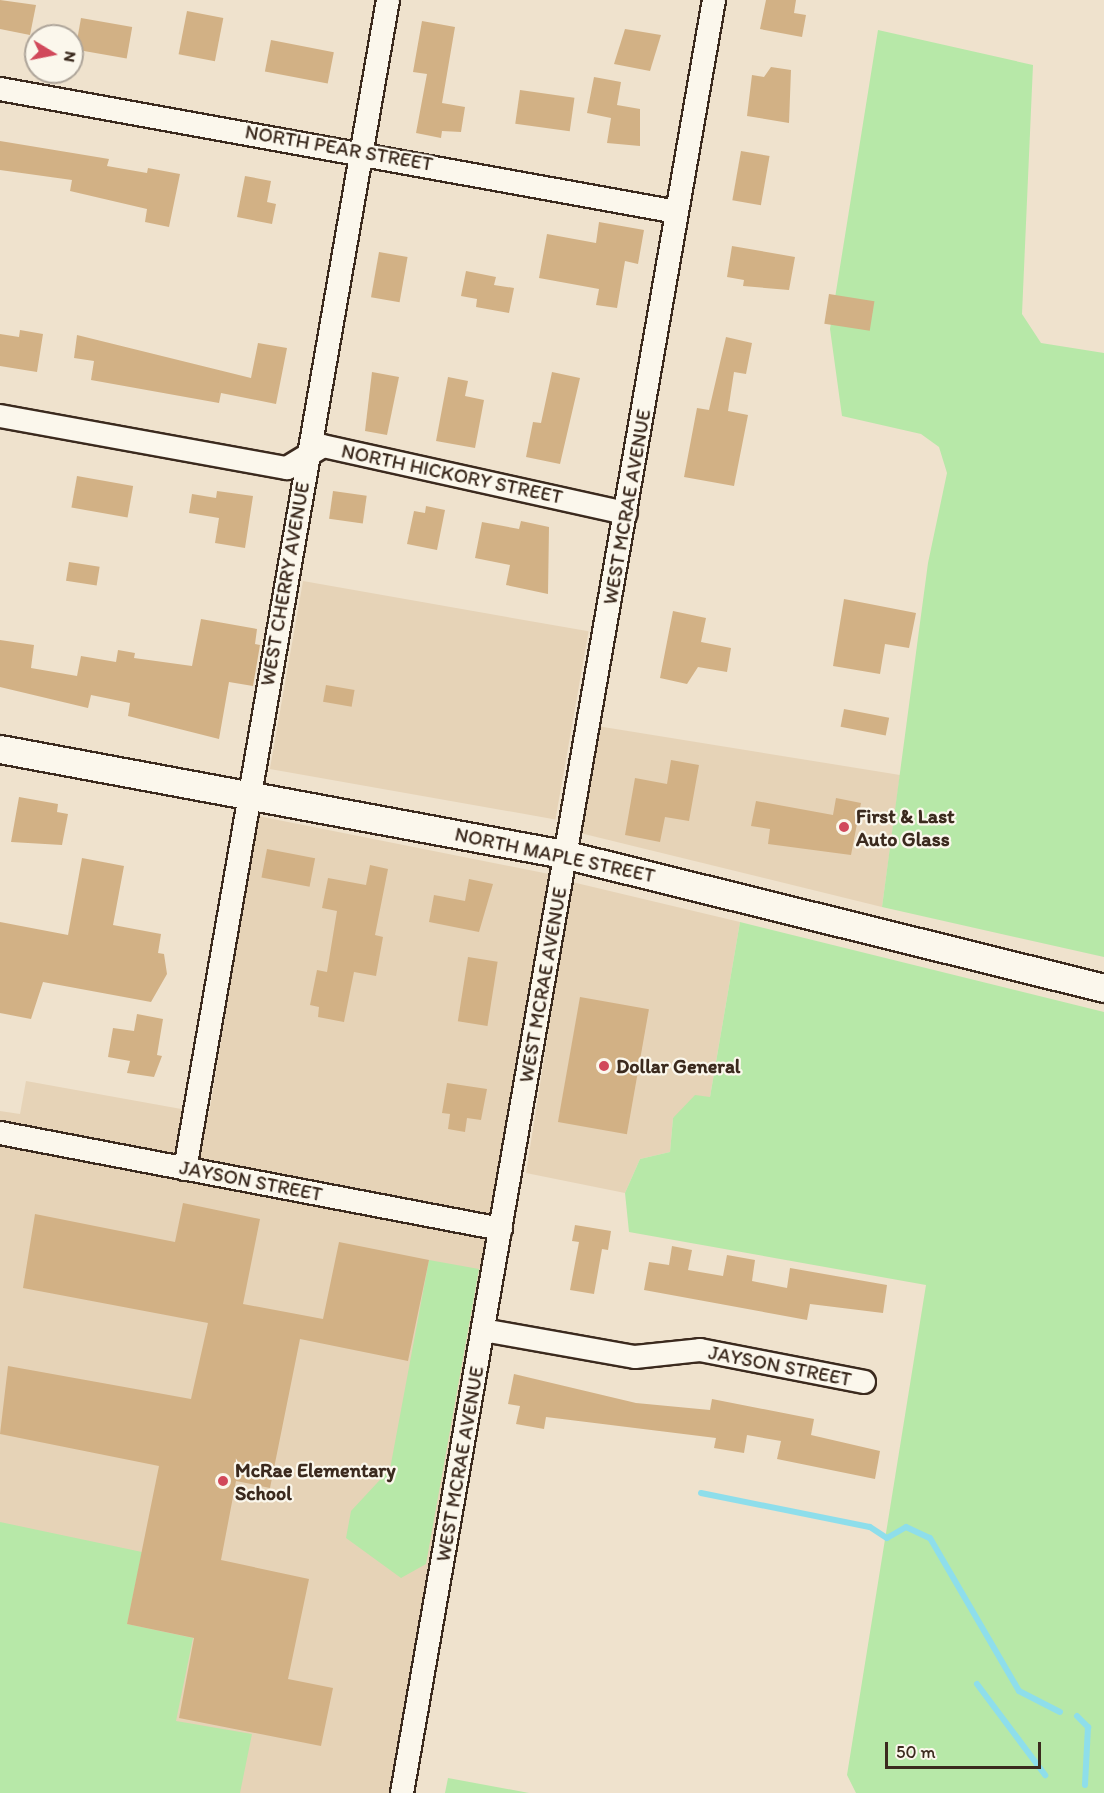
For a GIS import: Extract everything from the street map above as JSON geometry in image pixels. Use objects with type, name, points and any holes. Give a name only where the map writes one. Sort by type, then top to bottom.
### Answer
[{"type":"main road","name":"NORTH MAPLE STREET","points":[[0,749],[248,793],[563,854],[1104,988]]},
{"type":"street","name":"WEST CHERRY AVENUE","points":[[185,1168],[248,793],[388,0]]},
{"type":"street","name":"WEST MCRAE AVENUE","points":[[402,1793],[501,1229],[563,854],[626,513],[714,0]]},
{"type":"street","name":"NORTH PEAR STREET","points":[[0,89],[361,152],[677,212]]},
{"type":"street","name":"NORTH HICKORY STREET","points":[[0,416],[287,468],[323,446],[626,513]]},
{"type":"street","name":"JAYSON STREET","points":[[0,1133],[501,1229]]},
{"type":"street","name":"JAYSON STREET","points":[[483,1330],[635,1357],[700,1350],[864,1382]]},
{"type":"shaded area","points":[[303,581],[589,631],[555,819],[270,769]]},
{"type":"shaded area","points":[[597,726],[900,775],[882,907],[576,832]]},
{"type":"shaded area","name":"McRae Elementary School","points":[[258,816],[549,874],[390,1793],[0,1793],[0,1111],[20,1114],[26,1081],[209,1114]]},
{"type":"shaded area","points":[[572,882],[740,922],[710,1097],[673,1118],[670,1152],[640,1159],[625,1193],[526,1173]]},
{"type":"green space","points":[[878,30],[1033,65],[1022,314],[1041,343],[1104,353],[1104,957],[882,907],[928,563],[947,473],[939,447],[921,434],[842,416],[830,329]]},
{"type":"green space","points":[[740,922],[1104,1012],[1104,1793],[856,1793],[847,1775],[926,1285],[629,1232],[625,1193],[640,1159],[670,1152],[673,1118],[695,1095],[710,1097]]},
{"type":"green space","points":[[429,1260],[479,1269],[426,1564],[401,1578],[346,1538],[351,1511],[390,1469]]},
{"type":"green space","points":[[0,1522],[142,1552],[127,1624],[193,1638],[176,1721],[252,1734],[240,1793],[0,1793]]},
{"type":"green space","points":[[448,1778],[529,1793],[445,1793]]},
{"type":"building","points":[[0,0],[36,5],[32,24],[24,24],[24,34],[0,29]]},
{"type":"building","points":[[766,0],[796,0],[794,13],[806,15],[802,37],[760,29]]},
{"type":"building","points":[[187,11],[223,18],[215,61],[179,54]]},
{"type":"building","points":[[81,18],[132,27],[127,59],[84,51],[84,24],[80,24]]},
{"type":"building","points":[[422,21],[455,27],[442,103],[465,107],[461,132],[442,131],[441,138],[416,133],[427,74],[413,72]]},
{"type":"building","points":[[625,29],[661,35],[650,71],[614,64]]},
{"type":"building","points":[[271,40],[334,52],[328,84],[265,71]]},
{"type":"building","points":[[771,67],[791,70],[789,123],[747,116],[752,75],[764,77]]},
{"type":"building","points":[[594,77],[621,82],[617,105],[640,109],[640,146],[607,143],[611,118],[587,113]]},
{"type":"building","points":[[520,90],[574,98],[570,131],[515,124]]},
{"type":"building","points":[[0,141],[109,159],[107,166],[147,173],[148,168],[180,174],[169,227],[145,222],[147,209],[70,191],[72,180],[0,170]]},
{"type":"building","points":[[741,151],[770,156],[761,205],[732,200]]},
{"type":"building","points":[[245,176],[271,181],[267,202],[276,204],[272,224],[237,217]]},
{"type":"building","points":[[599,222],[644,230],[638,264],[625,261],[617,308],[596,305],[599,289],[539,278],[547,234],[596,243]]},
{"type":"building","points":[[732,246],[795,257],[789,290],[743,286],[744,280],[727,277]]},
{"type":"building","points":[[379,252],[408,257],[400,302],[371,297]]},
{"type":"building","points":[[466,271],[496,277],[494,285],[514,288],[509,313],[476,307],[477,299],[461,296]]},
{"type":"building","points":[[829,294],[874,301],[870,331],[824,324]]},
{"type":"building","points":[[20,330],[43,334],[37,372],[0,366],[0,334],[19,337]]},
{"type":"building","points":[[77,335],[251,378],[258,343],[287,348],[276,404],[221,393],[219,403],[91,380],[94,361],[74,358]]},
{"type":"building","points":[[726,337],[752,343],[746,374],[734,372],[728,411],[748,415],[734,486],[684,477],[697,408],[709,410]]},
{"type":"building","points":[[372,372],[399,377],[387,435],[365,431]]},
{"type":"building","points":[[552,372],[580,378],[560,464],[526,457],[533,422],[541,423]]},
{"type":"building","points":[[448,377],[468,381],[465,396],[484,400],[475,448],[436,441]]},
{"type":"building","points":[[77,476],[133,486],[128,517],[71,508]]},
{"type":"building","points":[[217,491],[253,496],[245,548],[215,543],[219,518],[189,513],[192,494],[216,498]]},
{"type":"building","points":[[333,491],[367,496],[363,523],[329,519]]},
{"type":"building","points":[[426,506],[445,510],[437,550],[407,544],[414,511],[425,513]]},
{"type":"building","points":[[521,521],[549,527],[548,594],[506,585],[510,565],[475,558],[482,522],[519,529]]},
{"type":"building","points":[[69,562],[100,567],[97,586],[66,581]]},
{"type":"building","points":[[844,599],[916,613],[909,648],[885,644],[880,674],[833,666]]},
{"type":"building","points":[[673,611],[706,618],[701,642],[731,648],[727,672],[698,667],[687,684],[660,678]]},
{"type":"building","points":[[201,619],[257,629],[255,644],[260,645],[253,686],[229,682],[219,739],[128,716],[130,703],[91,695],[88,708],[0,687],[0,640],[34,645],[31,668],[77,676],[81,656],[116,662],[118,650],[135,653],[134,658],[192,666]]},
{"type":"building","points":[[326,685],[355,690],[352,707],[323,702]]},
{"type":"building","points":[[844,709],[889,718],[886,735],[841,727]]},
{"type":"building","points":[[671,760],[699,765],[689,821],[665,817],[660,842],[625,835],[635,778],[667,784]]},
{"type":"building","points":[[19,797],[58,804],[57,812],[68,814],[62,845],[11,842]]},
{"type":"building","points":[[836,798],[861,803],[851,855],[768,844],[770,829],[751,826],[756,801],[833,815]]},
{"type":"building","points":[[267,849],[315,858],[310,887],[261,877]]},
{"type":"building","points":[[82,858],[124,866],[113,925],[161,934],[158,953],[164,954],[167,974],[151,1002],[43,982],[31,1019],[0,1013],[0,922],[68,935]]},
{"type":"building","points":[[370,865],[388,869],[375,935],[383,937],[376,976],[354,972],[344,1022],[318,1017],[319,1007],[310,1005],[317,970],[327,972],[337,911],[322,908],[328,878],[366,885]]},
{"type":"building","points":[[469,879],[493,884],[479,932],[429,922],[434,895],[465,901]]},
{"type":"building","points":[[468,957],[498,962],[487,1026],[458,1021]]},
{"type":"building","name":"Dollar General","points":[[580,997],[649,1009],[627,1134],[558,1122]]},
{"type":"building","points":[[137,1014],[163,1019],[157,1055],[162,1056],[154,1077],[127,1073],[130,1061],[108,1057],[113,1028],[134,1031]]},
{"type":"building","points":[[447,1083],[487,1089],[481,1120],[467,1118],[465,1132],[448,1129],[450,1114],[442,1113]]},
{"type":"building","points":[[183,1203],[260,1219],[243,1304],[323,1319],[339,1242],[429,1260],[408,1361],[300,1339],[270,1488],[236,1481],[221,1560],[309,1579],[288,1679],[333,1688],[321,1746],[179,1718],[194,1638],[127,1624],[159,1466],[0,1434],[8,1366],[191,1399],[208,1323],[23,1288],[35,1214],[175,1242]]},
{"type":"building","points":[[575,1225],[611,1231],[608,1250],[602,1249],[594,1294],[570,1290],[579,1242],[572,1241]]},
{"type":"building","points":[[672,1246],[692,1250],[688,1270],[723,1276],[727,1255],[755,1260],[752,1281],[787,1288],[790,1268],[887,1285],[883,1313],[810,1304],[807,1320],[644,1290],[649,1262],[669,1265]]},
{"type":"building","points":[[514,1374],[636,1403],[710,1410],[712,1399],[814,1419],[811,1435],[880,1451],[875,1479],[777,1459],[781,1441],[747,1435],[744,1453],[714,1448],[716,1438],[546,1417],[544,1429],[516,1424],[520,1406],[508,1404]]},
{"type":"waterway","points":[[701,1493],[870,1527],[887,1538],[906,1527],[930,1538],[1019,1691],[1060,1712]]},
{"type":"waterway","points":[[977,1684],[1045,1775]]},
{"type":"waterway","points":[[1077,1716],[1088,1727],[1085,1785]]},
{"type":"place","name":"First & Last Auto Glass","points":[[844,827]]},
{"type":"place","name":"Dollar General","points":[[604,1066]]},
{"type":"place","name":"McRae Elementary School","points":[[223,1481]]}]
